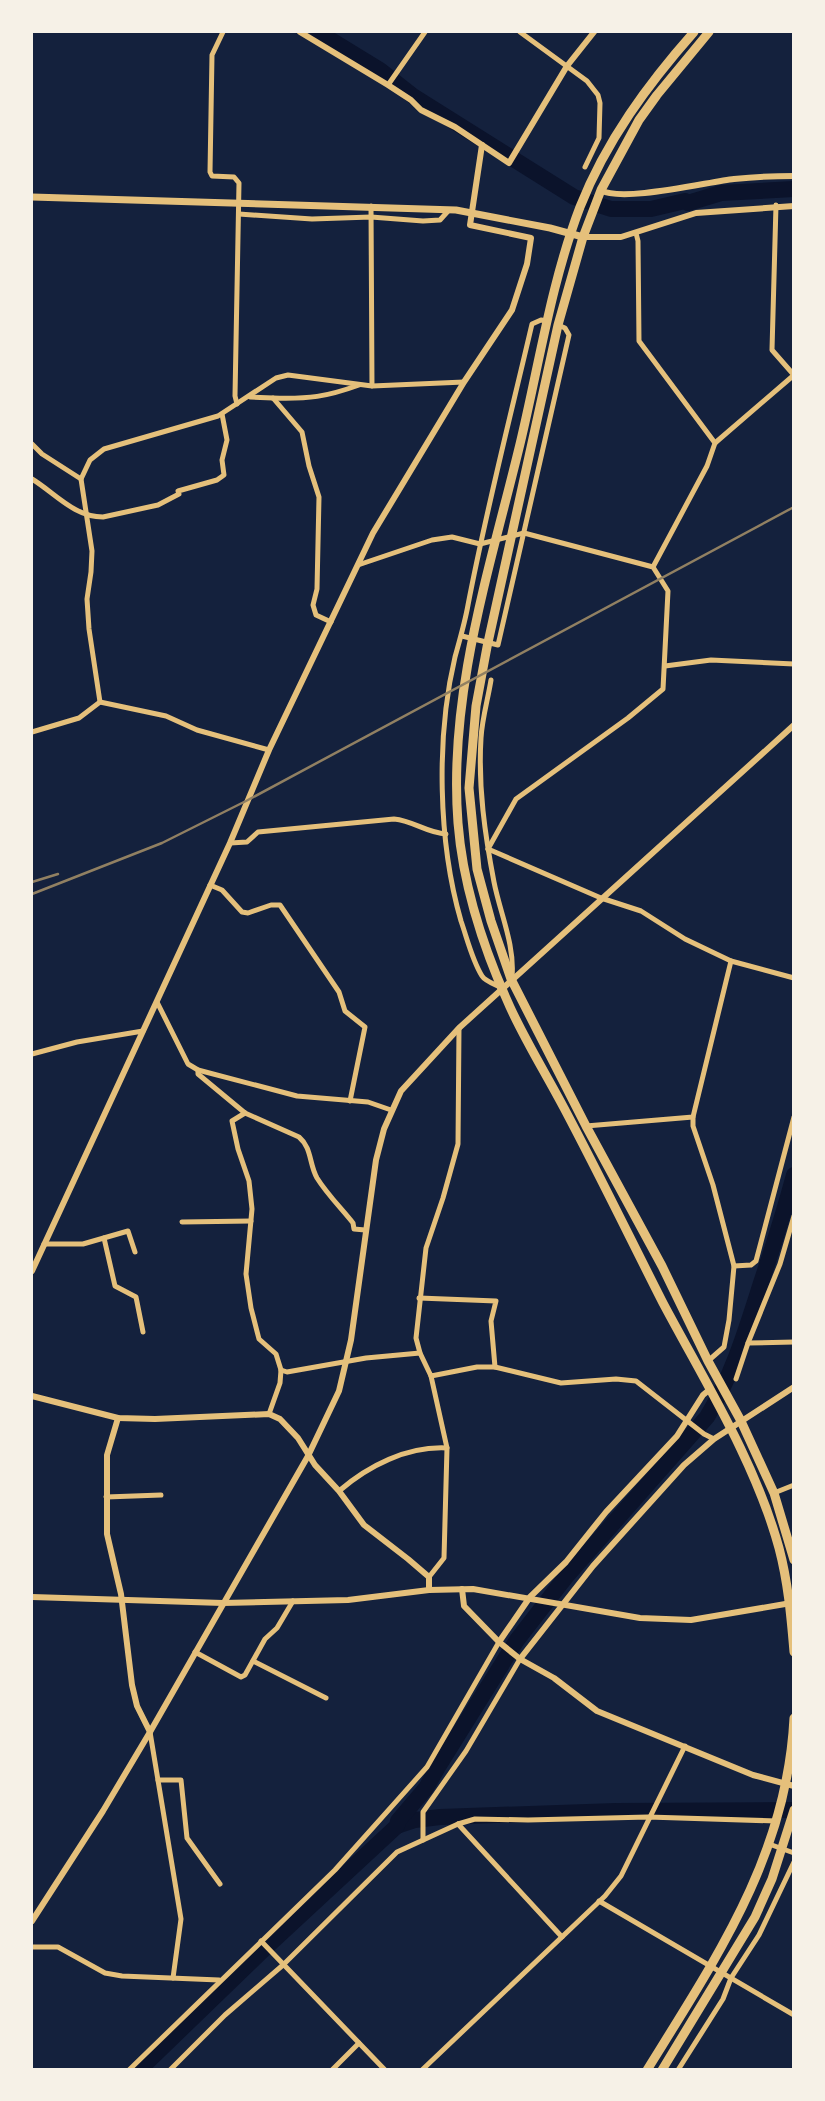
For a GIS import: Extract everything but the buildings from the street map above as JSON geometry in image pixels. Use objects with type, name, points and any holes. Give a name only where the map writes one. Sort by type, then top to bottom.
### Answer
[{"type":"highway","points":[[694,32],[647,88],[602,159],[571,234],[473,640],[461,705],[458,826],[475,912],[510,1009],[730,1428],[763,1502],[779,1549],[792,1603],[793,1652]]},
{"type":"highway","points":[[709,32],[639,120],[601,192],[583,237],[558,325],[486,647],[476,706],[469,788],[481,882],[511,979],[741,1421],[774,1493],[793,1560]]},
{"type":"highway","points":[[647,2070],[740,1914],[758,1874],[790,1786],[793,1718]]},
{"type":"highway","points":[[662,2070],[727,1976],[755,1917],[792,1822],[793,1810]]},
{"type":"main road","points":[[32,197],[449,210],[472,212],[583,237]]},
{"type":"street","points":[[223,32],[212,55],[210,172],[212,176],[234,177],[239,183],[237,404]]},
{"type":"street","points":[[300,32],[389,84],[421,110],[455,127],[509,163],[567,66],[594,32]]},
{"type":"street","points":[[389,84],[425,32]]},
{"type":"street","points":[[520,32],[587,81],[598,95],[599,138],[585,167]]},
{"type":"street","points":[[32,1270],[230,843],[270,750],[358,565],[379,524],[464,382],[512,310],[527,264],[531,238],[471,225],[482,145]]},
{"type":"street","points":[[592,154],[602,159]]},
{"type":"street","points":[[601,192],[640,194],[735,179],[793,176]]},
{"type":"street","points":[[583,237],[621,237],[696,213],[776,205],[793,206]]},
{"type":"street","points":[[653,567],[707,466],[715,443],[793,374],[772,350],[776,205]]},
{"type":"street","points":[[371,206],[372,386]]},
{"type":"street","points":[[239,214],[334,220],[371,217],[423,221],[440,220],[449,210]]},
{"type":"street","points":[[636,233],[639,341],[715,443]]},
{"type":"street","points":[[502,988],[483,978],[457,906],[446,834],[445,736],[455,657],[532,324],[541,320],[548,321]]},
{"type":"street","points":[[462,636],[498,645],[569,335],[565,328],[558,325]]},
{"type":"street","points":[[100,702],[88,609],[92,551],[81,479],[90,460],[104,449],[222,414],[276,378],[288,375],[372,386],[464,382]]},
{"type":"street","points":[[247,397],[310,399],[361,384]]},
{"type":"street","points":[[274,398],[295,421],[306,441],[309,466],[320,497],[317,589],[313,605],[316,615],[331,622]]},
{"type":"street","points":[[32,479],[65,504],[86,514],[103,517],[158,505],[179,494],[178,491],[217,480],[224,475],[222,460],[227,440],[222,414]]},
{"type":"street","points":[[32,444],[81,479]]},
{"type":"street","points":[[358,565],[432,540],[452,537],[480,544],[524,533],[653,567],[668,591],[663,690],[516,799],[488,849]]},
{"type":"street","points":[[665,666],[710,660],[793,664]]},
{"type":"street","points":[[491,680],[481,737],[482,810],[511,950],[511,979]]},
{"type":"street","points":[[32,732],[79,718],[100,702],[166,716],[197,730],[270,750]]},
{"type":"street","points":[[32,1921],[150,1732],[308,1456],[340,1391],[347,1362],[376,1160],[391,1110],[401,1091],[459,1028],[511,979],[793,725]]},
{"type":"street","points":[[445,736],[481,737]]},
{"type":"street","points":[[445,811],[482,810]]},
{"type":"street","points":[[230,843],[247,842],[258,832],[394,819],[410,821],[430,833],[446,834]]},
{"type":"street","points":[[488,849],[601,898],[640,911],[685,939],[731,961],[793,978]]},
{"type":"street","points":[[210,885],[222,890],[242,912],[279,905],[339,992],[345,1011],[365,1027],[350,1101]]},
{"type":"street","points":[[710,1364],[724,1347],[734,1266],[713,1185],[693,1126],[693,1117],[731,961]]},
{"type":"street","points":[[157,1002],[188,1064],[198,1070],[297,1096],[368,1102],[391,1110]]},
{"type":"street","points":[[429,1590],[429,1577],[444,1558],[447,1448],[431,1376],[416,1338],[426,1248],[458,1144],[459,1028]]},
{"type":"street","points":[[32,1054],[77,1042],[143,1031]]},
{"type":"street","points":[[198,1070],[198,1074],[245,1112],[305,1142],[319,1181],[354,1223],[355,1229],[365,1230]]},
{"type":"street","points":[[245,1112],[232,1121],[238,1149],[250,1181],[251,1221],[246,1275],[259,1339],[276,1354],[281,1370],[269,1414]]},
{"type":"street","points":[[586,1126],[693,1117]]},
{"type":"street","points":[[734,1266],[751,1265],[756,1261],[793,1117]]},
{"type":"street","points":[[736,1379],[780,1264],[793,1216]]},
{"type":"street","points":[[182,1222],[251,1221]]},
{"type":"street","points":[[44,1244],[83,1244],[128,1231],[135,1252]]},
{"type":"street","points":[[104,1238],[116,1286],[136,1297],[143,1332]]},
{"type":"street","points":[[419,1298],[496,1301],[491,1321],[495,1367]]},
{"type":"street","points":[[748,1343],[793,1342]]},
{"type":"street","points":[[281,1370],[287,1372],[420,1353]]},
{"type":"street","points":[[431,1376],[477,1367],[495,1367],[561,1383],[616,1378],[636,1381],[714,1439]]},
{"type":"street","points":[[422,1837],[423,1812],[467,1751],[519,1658],[559,1603],[684,1465],[714,1439],[793,1387]]},
{"type":"street","points":[[130,2070],[219,1980],[335,1870],[428,1767],[501,1643],[532,1598],[677,1436],[709,1390]]},
{"type":"street","points":[[32,1396],[118,1418],[269,1414],[280,1419],[298,1438],[308,1456],[364,1525],[429,1577]]},
{"type":"street","points":[[118,1418],[107,1455],[107,1534],[122,1600],[132,1685],[137,1706],[150,1732],[181,1919],[173,1978]]},
{"type":"street","points":[[339,1492],[358,1475],[377,1465],[413,1451],[431,1447],[447,1448]]},
{"type":"street","points":[[774,1493],[793,1484]]},
{"type":"street","points":[[106,1497],[161,1495]]},
{"type":"street","points":[[462,1589],[464,1606],[501,1643],[597,1711],[753,1775],[790,1786]]},
{"type":"street","points":[[32,1597],[223,1603],[348,1601],[429,1590],[462,1589],[532,1598],[640,1618],[691,1620],[792,1603]]},
{"type":"street","points":[[195,1652],[241,1677],[245,1675],[265,1639],[283,1620],[293,1601]]},
{"type":"street","points":[[253,1661],[326,1698]]},
{"type":"street","points":[[422,2070],[599,1901],[621,1876],[685,1746]]},
{"type":"street","points":[[158,1780],[181,1780],[187,1838],[220,1884]]},
{"type":"street","points":[[170,2070],[397,1852],[422,1837],[475,1819],[649,1816],[776,1821]]},
{"type":"street","points":[[458,1824],[562,1937]]},
{"type":"street","points":[[768,1844],[793,1853]]},
{"type":"street","points":[[678,2070],[723,1999],[727,1976],[759,1935],[793,1861]]},
{"type":"street","points":[[599,1901],[793,2015]]},
{"type":"street","points":[[262,1942],[384,2070]]},
{"type":"street","points":[[32,1947],[58,1947],[105,1973],[122,1976],[219,1980]]},
{"type":"street","points":[[332,2070],[359,2043]]},
{"type":"waterway","points":[[318,32],[380,70],[413,96],[574,197],[611,209],[651,209],[685,201],[688,203],[721,193],[794,189]]},
{"type":"waterway","points":[[139,2070],[397,1826],[398,1821],[426,1788],[517,1640],[565,1578],[707,1417],[732,1368],[744,1335],[794,1175]]},
{"type":"waterway","points":[[397,1826],[415,1820],[440,1817],[616,1811],[794,1810]]},
{"type":"railway","points":[[32,894],[162,843],[246,801],[794,507]]},
{"type":"railway","points":[[32,882],[58,874]]}]
